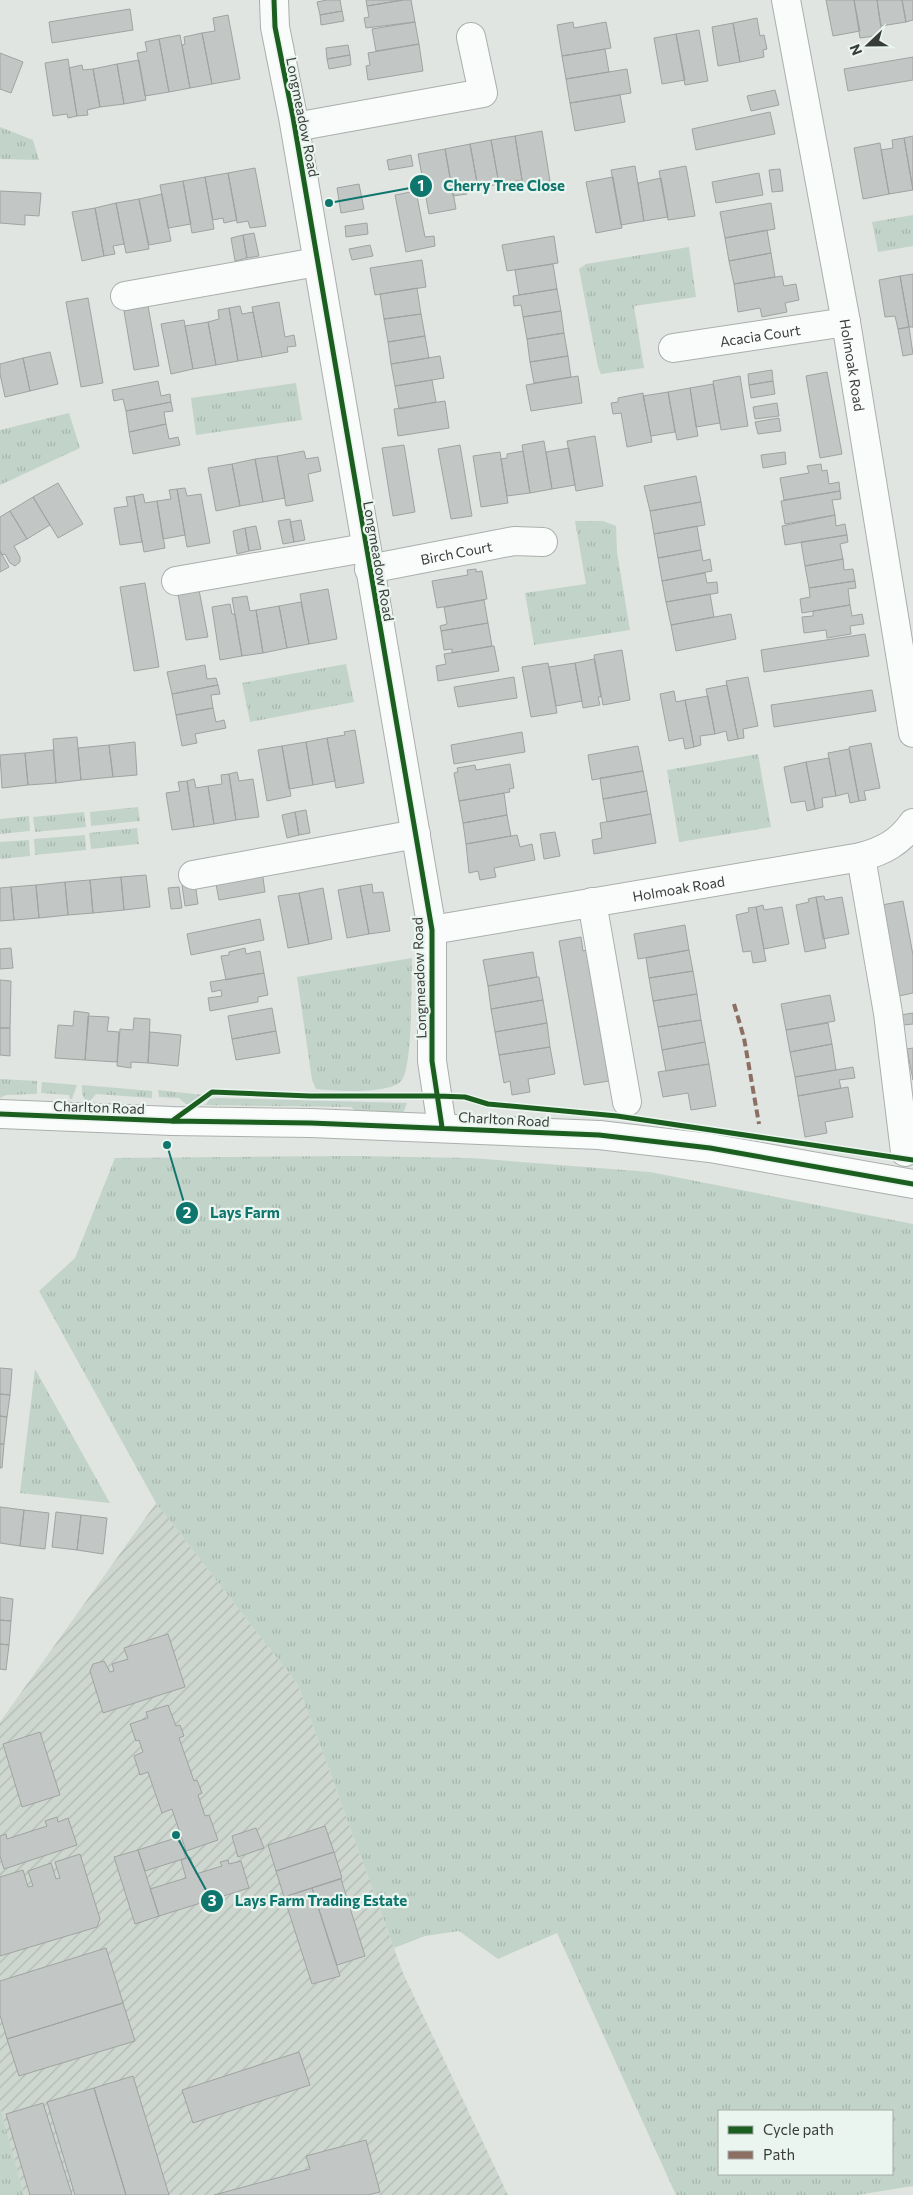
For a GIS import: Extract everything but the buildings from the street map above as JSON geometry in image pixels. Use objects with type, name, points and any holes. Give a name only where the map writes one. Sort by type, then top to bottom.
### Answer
[{"type":"street","name":"Longmeadow Road","points":[[274,0],[275,28],[295,127],[367,558],[432,930],[432,1061],[442,1128]]},
{"type":"street","name":"Holmoak Road","points":[[786,0],[908,670],[913,733]]},
{"type":"street","points":[[295,127],[483,93],[471,37]]},
{"type":"street","points":[[125,296],[317,262]]},
{"type":"street","name":"Acacia Court","points":[[674,348],[846,322]]},
{"type":"street","name":"Birch Court","points":[[176,581],[514,541],[543,542]]},
{"type":"street","name":"Holmoak Road","points":[[432,930],[860,858],[882,851],[904,836],[913,823]]},
{"type":"street","points":[[193,875],[416,834]]},
{"type":"street","points":[[860,858],[888,1013],[905,1152]]},
{"type":"street","points":[[592,902],[627,1102]]},
{"type":"street","name":"Charlton Road","points":[[0,1114],[172,1121],[311,1122],[618,1137],[710,1148],[913,1184]]},
{"type":"shaded area","points":[[156,1503],[298,1685],[403,1973],[508,2195],[24,2195],[0,2107],[0,1722]]},
{"type":"green space","points":[[0,127],[33,140],[39,160],[0,159]]},
{"type":"green space","points":[[913,215],[913,246],[878,252],[872,222]]},
{"type":"green space","points":[[689,247],[696,297],[634,306],[644,368],[601,374],[598,367],[579,269],[586,264]]},
{"type":"green space","points":[[296,383],[302,420],[196,435],[191,398]]},
{"type":"green space","points":[[69,413],[80,448],[0,485],[0,430]]},
{"type":"green space","points":[[575,521],[603,521],[616,526],[617,552],[630,630],[534,645],[525,593],[586,584]]},
{"type":"green space","points":[[346,664],[354,702],[250,722],[242,683]]},
{"type":"green space","points":[[758,754],[771,827],[679,842],[667,770]]},
{"type":"green space","points":[[138,807],[140,821],[91,826],[90,812]]},
{"type":"green space","points":[[84,812],[86,827],[35,832],[33,817]]},
{"type":"green space","points":[[29,816],[30,831],[0,834],[0,819]]},
{"type":"green space","points":[[137,828],[139,844],[91,849],[89,833]]},
{"type":"green space","points":[[85,835],[86,850],[35,855],[34,839]]},
{"type":"green space","points":[[29,840],[30,856],[0,859],[0,842]]},
{"type":"green space","points":[[412,958],[410,1040],[406,1071],[402,1080],[396,1085],[375,1090],[316,1089],[312,1080],[297,977]]},
{"type":"green space","points":[[0,1079],[37,1081],[37,1094],[6,1095],[0,1098]]},
{"type":"green space","points":[[42,1082],[77,1085],[72,1099],[70,1099],[69,1095],[41,1093]]},
{"type":"green space","points":[[82,1085],[152,1091],[152,1098],[96,1094],[90,1101],[85,1100],[82,1094]]},
{"type":"green space","points":[[158,1090],[203,1095],[196,1104],[186,1104],[179,1098],[159,1097]]},
{"type":"green space","points":[[210,1099],[407,1103],[403,1113],[358,1113],[351,1107],[205,1105]]},
{"type":"green space","points":[[353,1156],[471,1158],[650,1172],[913,1224],[913,2186],[857,2195],[676,2195],[557,1933],[498,1959],[459,1931],[425,1936],[394,1948],[298,1685],[156,1503],[39,1291],[75,1258],[115,1158]]},
{"type":"green space","points":[[35,1369],[110,1503],[20,1493]]},
{"type":"green space","points":[[0,2107],[24,2195],[0,2195]]},
{"type":"marked path","points":[[734,1004],[744,1038],[759,1124]]},
{"type":"cycle path","points":[[274,0],[275,27],[293,117],[432,930],[432,1061],[442,1127]]},
{"type":"cycle path","points":[[172,1121],[212,1092],[310,1096],[465,1097],[488,1104],[617,1116],[913,1160]]},
{"type":"cycle path","points":[[0,1114],[172,1121],[311,1123],[599,1135],[710,1148],[913,1184]]},
{"type":"place","name":"Cherry Tree Close","points":[[329,203]]},
{"type":"place","name":"Lays Farm","points":[[167,1145]]},
{"type":"place","name":"Lays Farm Trading Estate","points":[[176,1835]]}]
